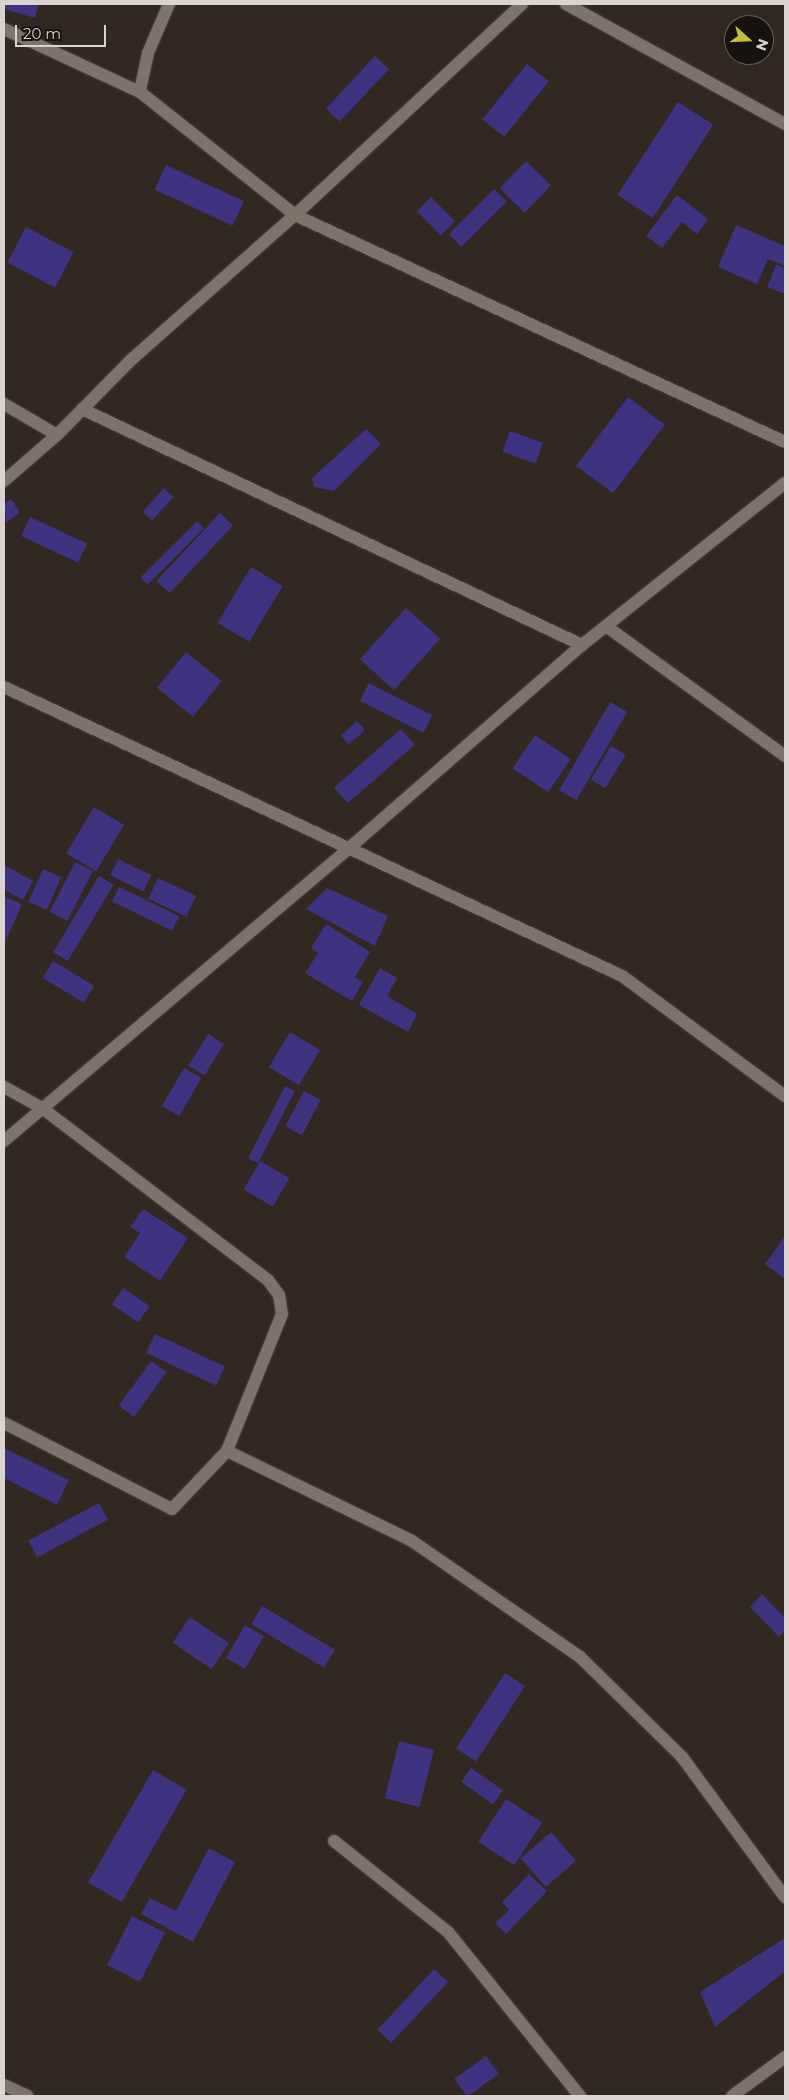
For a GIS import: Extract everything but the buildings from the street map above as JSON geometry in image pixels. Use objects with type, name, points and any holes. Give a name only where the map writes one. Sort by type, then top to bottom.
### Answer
[{"type":"street","points":[[140,92],[148,53],[169,4]]},
{"type":"street","points":[[4,481],[57,435],[132,359],[295,214],[522,4]]},
{"type":"street","points":[[566,4],[785,124]]},
{"type":"street","points":[[4,29],[140,92],[295,214],[785,442]]},
{"type":"street","points":[[4,404],[57,435]]},
{"type":"street","points":[[82,409],[582,645]]},
{"type":"street","points":[[4,1141],[348,849],[582,645],[607,627],[785,483]]},
{"type":"street","points":[[607,627],[785,756]]},
{"type":"street","points":[[4,687],[622,976],[785,1096]]},
{"type":"street","points":[[4,1087],[42,1108],[268,1280],[280,1295],[282,1314],[227,1451],[172,1509],[4,1423]]},
{"type":"street","points":[[227,1451],[412,1541],[580,1657],[682,1757],[785,1897]]},
{"type":"street","points":[[334,1841],[448,1932],[580,2096]]},
{"type":"street","points":[[732,2096],[785,2057]]},
{"type":"street","points":[[4,2084],[28,2096]]}]
